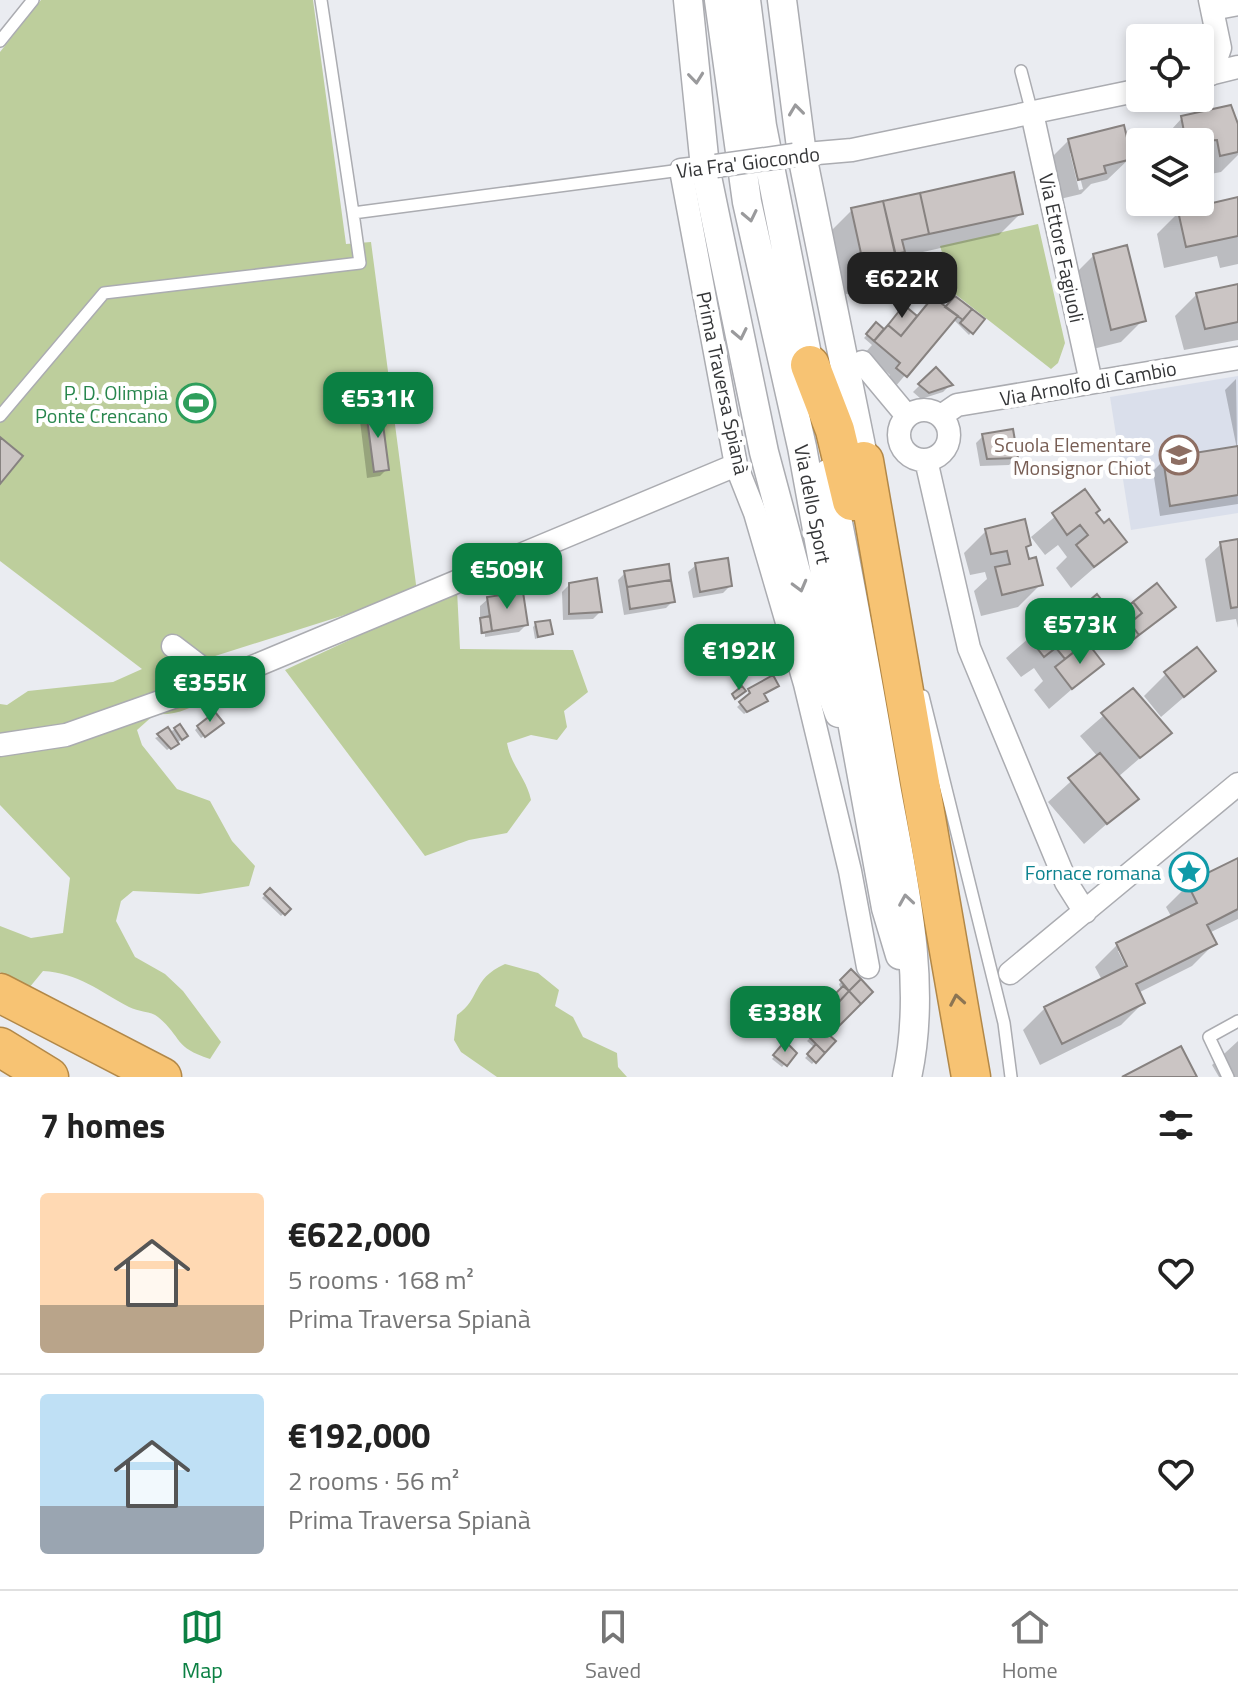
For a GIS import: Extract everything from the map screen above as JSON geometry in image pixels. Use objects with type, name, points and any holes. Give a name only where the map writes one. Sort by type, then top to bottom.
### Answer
[{"type":"highway","points":[[810,365],[835,430],[912,749]]},
{"type":"highway","points":[[864,461],[971,1077]]},
{"type":"highway","points":[[0,993],[162,1077]]},
{"type":"highway","points":[[0,1009],[113,1077]]},
{"type":"highway","points":[[0,1047],[49,1077]]},
{"type":"highway","points":[[0,1066],[18,1077]]},
{"type":"street","points":[[688,0],[701,167],[764,452],[820,662],[862,778]]},
{"type":"street","name":"Via dello Sport","points":[[719,0],[747,202],[805,462],[886,908],[914,1006]]},
{"type":"street","name":"Via dello Sport","points":[[746,0],[762,126],[810,365],[819,431],[862,637],[909,911],[914,1048],[907,1077]]},
{"type":"street","points":[[782,0],[798,155],[864,461]]},
{"type":"street","points":[[1214,59],[1220,48],[1211,4],[1238,4]]},
{"type":"street","points":[[1214,73],[1238,67]]},
{"type":"street","name":"Via Fra' Giocondo","points":[[701,167],[852,150],[1126,93]]},
{"type":"street","name":"Via Ettore Fagiuoli","points":[[1032,113],[1091,382]]},
{"type":"street","name":"Prima Traversa Spianà","points":[[701,167],[736,465],[755,513],[805,684],[850,871],[868,967]]},
{"type":"street","name":"Via Arnolfo di Cambio","points":[[941,416],[957,405],[1238,358]]},
{"type":"street","points":[[862,362],[907,416]]},
{"type":"street","points":[[920,410],[941,416],[949,430],[947,446],[942,453],[926,460],[911,457],[901,445],[899,429],[907,416],[920,410]]},
{"type":"street","points":[[926,460],[969,648],[1066,882],[1085,912]]},
{"type":"street","points":[[0,745],[66,735],[219,681],[736,465]]},
{"type":"street","points":[[173,646],[219,681]]},
{"type":"street","points":[[1010,973],[1238,784]]},
{"type":"lane","points":[[0,41],[33,0]]},
{"type":"lane","points":[[0,416],[104,293],[360,263],[321,0]]},
{"type":"lane","points":[[1021,71],[1032,113]]},
{"type":"lane","name":"Via Fra' Giocondo","points":[[353,213],[701,167]]},
{"type":"lane","points":[[864,461],[910,643]]},
{"type":"lane","points":[[921,689],[1004,1023],[1011,1077]]},
{"type":"lane","points":[[1228,1077],[1209,1037],[1238,1021]]},
{"type":"shaded area","name":"Scuola Elementare Monsignor Chiot","points":[[1238,376],[1238,513],[1131,530],[1110,397]]},
{"type":"green space","name":"P. D. Olimpia Ponte Crencano","points":[[41,0],[313,0],[346,244],[371,242],[417,592],[190,664],[209,697],[184,710],[155,714],[137,730],[142,745],[177,789],[210,801],[232,841],[255,866],[249,886],[199,894],[133,891],[121,901],[116,921],[135,957],[165,974],[183,991],[221,1042],[210,1059],[184,1046],[155,1015],[129,1007],[78,979],[43,971],[29,988],[0,972],[0,926],[31,938],[63,933],[70,878],[0,805],[0,704],[7,705],[28,691],[113,682],[142,669],[0,561],[0,52]]},
{"type":"green space","points":[[1038,224],[1065,343],[1058,363],[1051,369],[955,294],[940,246]]},
{"type":"green space","points":[[457,590],[460,649],[573,650],[588,692],[564,711],[567,727],[557,740],[531,735],[507,743],[531,800],[507,833],[469,840],[425,856],[285,670]]},
{"type":"green space","points":[[505,964],[538,973],[559,990],[555,1006],[573,1017],[583,1037],[617,1053],[618,1067],[627,1077],[497,1077],[461,1052],[454,1040],[457,1015],[465,1009],[486,976]]},
{"type":"building","points":[[1231,105],[1238,124],[1238,152],[1220,156],[1217,140],[1214,140],[1214,128],[1183,128],[1181,116],[1214,112],[1214,109]]},
{"type":"building","points":[[1124,125],[1126,160],[1104,166],[1106,173],[1078,180],[1068,139]]},
{"type":"building","points":[[1014,172],[1023,214],[929,234],[920,193]]},
{"type":"building","points":[[920,193],[929,234],[902,240],[905,252],[895,254],[883,201]]},
{"type":"building","points":[[1238,197],[1238,236],[1186,247],[1179,216],[1214,216],[1214,203]]},
{"type":"building","points":[[883,201],[897,260],[864,267],[851,208]]},
{"type":"building","points":[[1127,245],[1146,321],[1111,330],[1093,254]]},
{"type":"building","points":[[1238,284],[1238,322],[1205,329],[1196,293]]},
{"type":"building","points":[[955,296],[972,309],[963,320],[945,307]]},
{"type":"building","points":[[933,297],[958,316],[907,377],[896,368],[900,363],[874,341],[888,325],[901,336]]},
{"type":"building","points":[[904,305],[917,316],[901,336],[888,325]]},
{"type":"building","points":[[972,309],[985,319],[973,334],[960,323]]},
{"type":"building","points":[[876,322],[884,329],[874,341],[866,334]]},
{"type":"building","points":[[936,367],[953,385],[929,393],[918,384]]},
{"type":"building","points":[[381,409],[389,470],[374,472],[366,411]]},
{"type":"building","points":[[1013,429],[1018,458],[987,459],[982,434]]},
{"type":"building","points":[[0,437],[23,456],[0,484]]},
{"type":"building","points":[[1238,446],[1238,495],[1170,506],[1163,458]]},
{"type":"building","points":[[1085,489],[1100,510],[1096,513],[1104,523],[1109,519],[1127,542],[1094,567],[1076,545],[1088,535],[1080,525],[1067,535],[1052,513]]},
{"type":"building","points":[[1025,519],[1031,545],[1026,547],[1029,559],[1036,557],[1043,585],[1002,595],[995,567],[1010,564],[1007,551],[991,554],[985,529]]},
{"type":"building","points":[[1238,539],[1238,607],[1231,608],[1220,542]]},
{"type":"building","points":[[728,558],[732,586],[700,592],[695,563]]},
{"type":"building","points":[[669,564],[671,580],[627,587],[624,571]]},
{"type":"building","points":[[597,578],[602,612],[569,614],[569,583]]},
{"type":"building","points":[[671,580],[675,602],[630,609],[627,587]]},
{"type":"building","points":[[1157,583],[1176,607],[1139,635],[1130,623],[1142,613],[1133,602]]},
{"type":"building","points":[[523,592],[528,625],[492,631],[487,597]]},
{"type":"building","points":[[1097,594],[1101,599],[1094,605],[1090,600]]},
{"type":"building","points":[[1133,602],[1142,613],[1130,623],[1121,612]]},
{"type":"building","points":[[1059,610],[1076,632],[1044,657],[1027,635]]},
{"type":"building","points":[[1121,612],[1130,623],[1120,631],[1111,620]]},
{"type":"building","points":[[490,616],[492,631],[482,633],[480,618]]},
{"type":"building","points":[[550,620],[553,634],[538,637],[535,622]]},
{"type":"building","points":[[1130,623],[1139,635],[1129,643],[1120,631]]},
{"type":"building","points":[[772,635],[779,646],[752,664],[744,653]]},
{"type":"building","points":[[1073,635],[1081,646],[1065,659],[1056,648]]},
{"type":"building","points":[[1087,642],[1104,664],[1072,689],[1055,667]]},
{"type":"building","points":[[1197,647],[1216,671],[1184,697],[1164,672]]},
{"type":"building","points":[[768,653],[775,664],[762,673],[755,661]]},
{"type":"building","points":[[773,675],[779,686],[764,694],[768,701],[747,712],[739,702],[750,693],[748,689]]},
{"type":"building","points":[[742,686],[746,691],[735,699],[732,694]]},
{"type":"building","points":[[1133,688],[1172,733],[1140,758],[1101,713]]},
{"type":"building","points":[[215,712],[224,723],[205,737],[197,726]]},
{"type":"building","points":[[180,724],[188,736],[182,740],[174,728]]},
{"type":"building","points":[[168,727],[179,744],[171,749],[157,734]]},
{"type":"building","points":[[1100,753],[1139,799],[1107,824],[1068,778]]},
{"type":"building","points":[[1238,858],[1238,909],[1207,925],[1217,944],[1136,984],[1145,1003],[1062,1044],[1044,1007],[1127,966],[1116,943],[1197,903],[1187,883]]},
{"type":"building","points":[[270,888],[291,909],[285,915],[264,894]]},
{"type":"building","points":[[851,969],[861,979],[849,991],[840,980]]},
{"type":"building","points":[[861,979],[873,992],[861,1004],[849,991]]},
{"type":"building","points":[[843,986],[849,991],[838,1003],[832,997]]},
{"type":"building","points":[[849,991],[861,1004],[837,1028],[819,1010],[832,997],[838,1003]]},
{"type":"building","points":[[819,1010],[830,1020],[822,1028],[812,1019]]},
{"type":"building","points":[[819,1026],[836,1041],[825,1053],[809,1037]]},
{"type":"building","points":[[785,1041],[797,1053],[787,1066],[773,1055]]},
{"type":"building","points":[[816,1044],[825,1053],[816,1063],[807,1054]]},
{"type":"building","points":[[1181,1046],[1197,1077],[1122,1077]]},
{"type":"place","name":"P. D. Olimpia Ponte Crencano","points":[[196,403]]},
{"type":"place","name":"Scuola Elementare Monsignor Chiot","points":[[1179,455]]},
{"type":"place","name":"Fornace romana","points":[[1189,872]]}]
